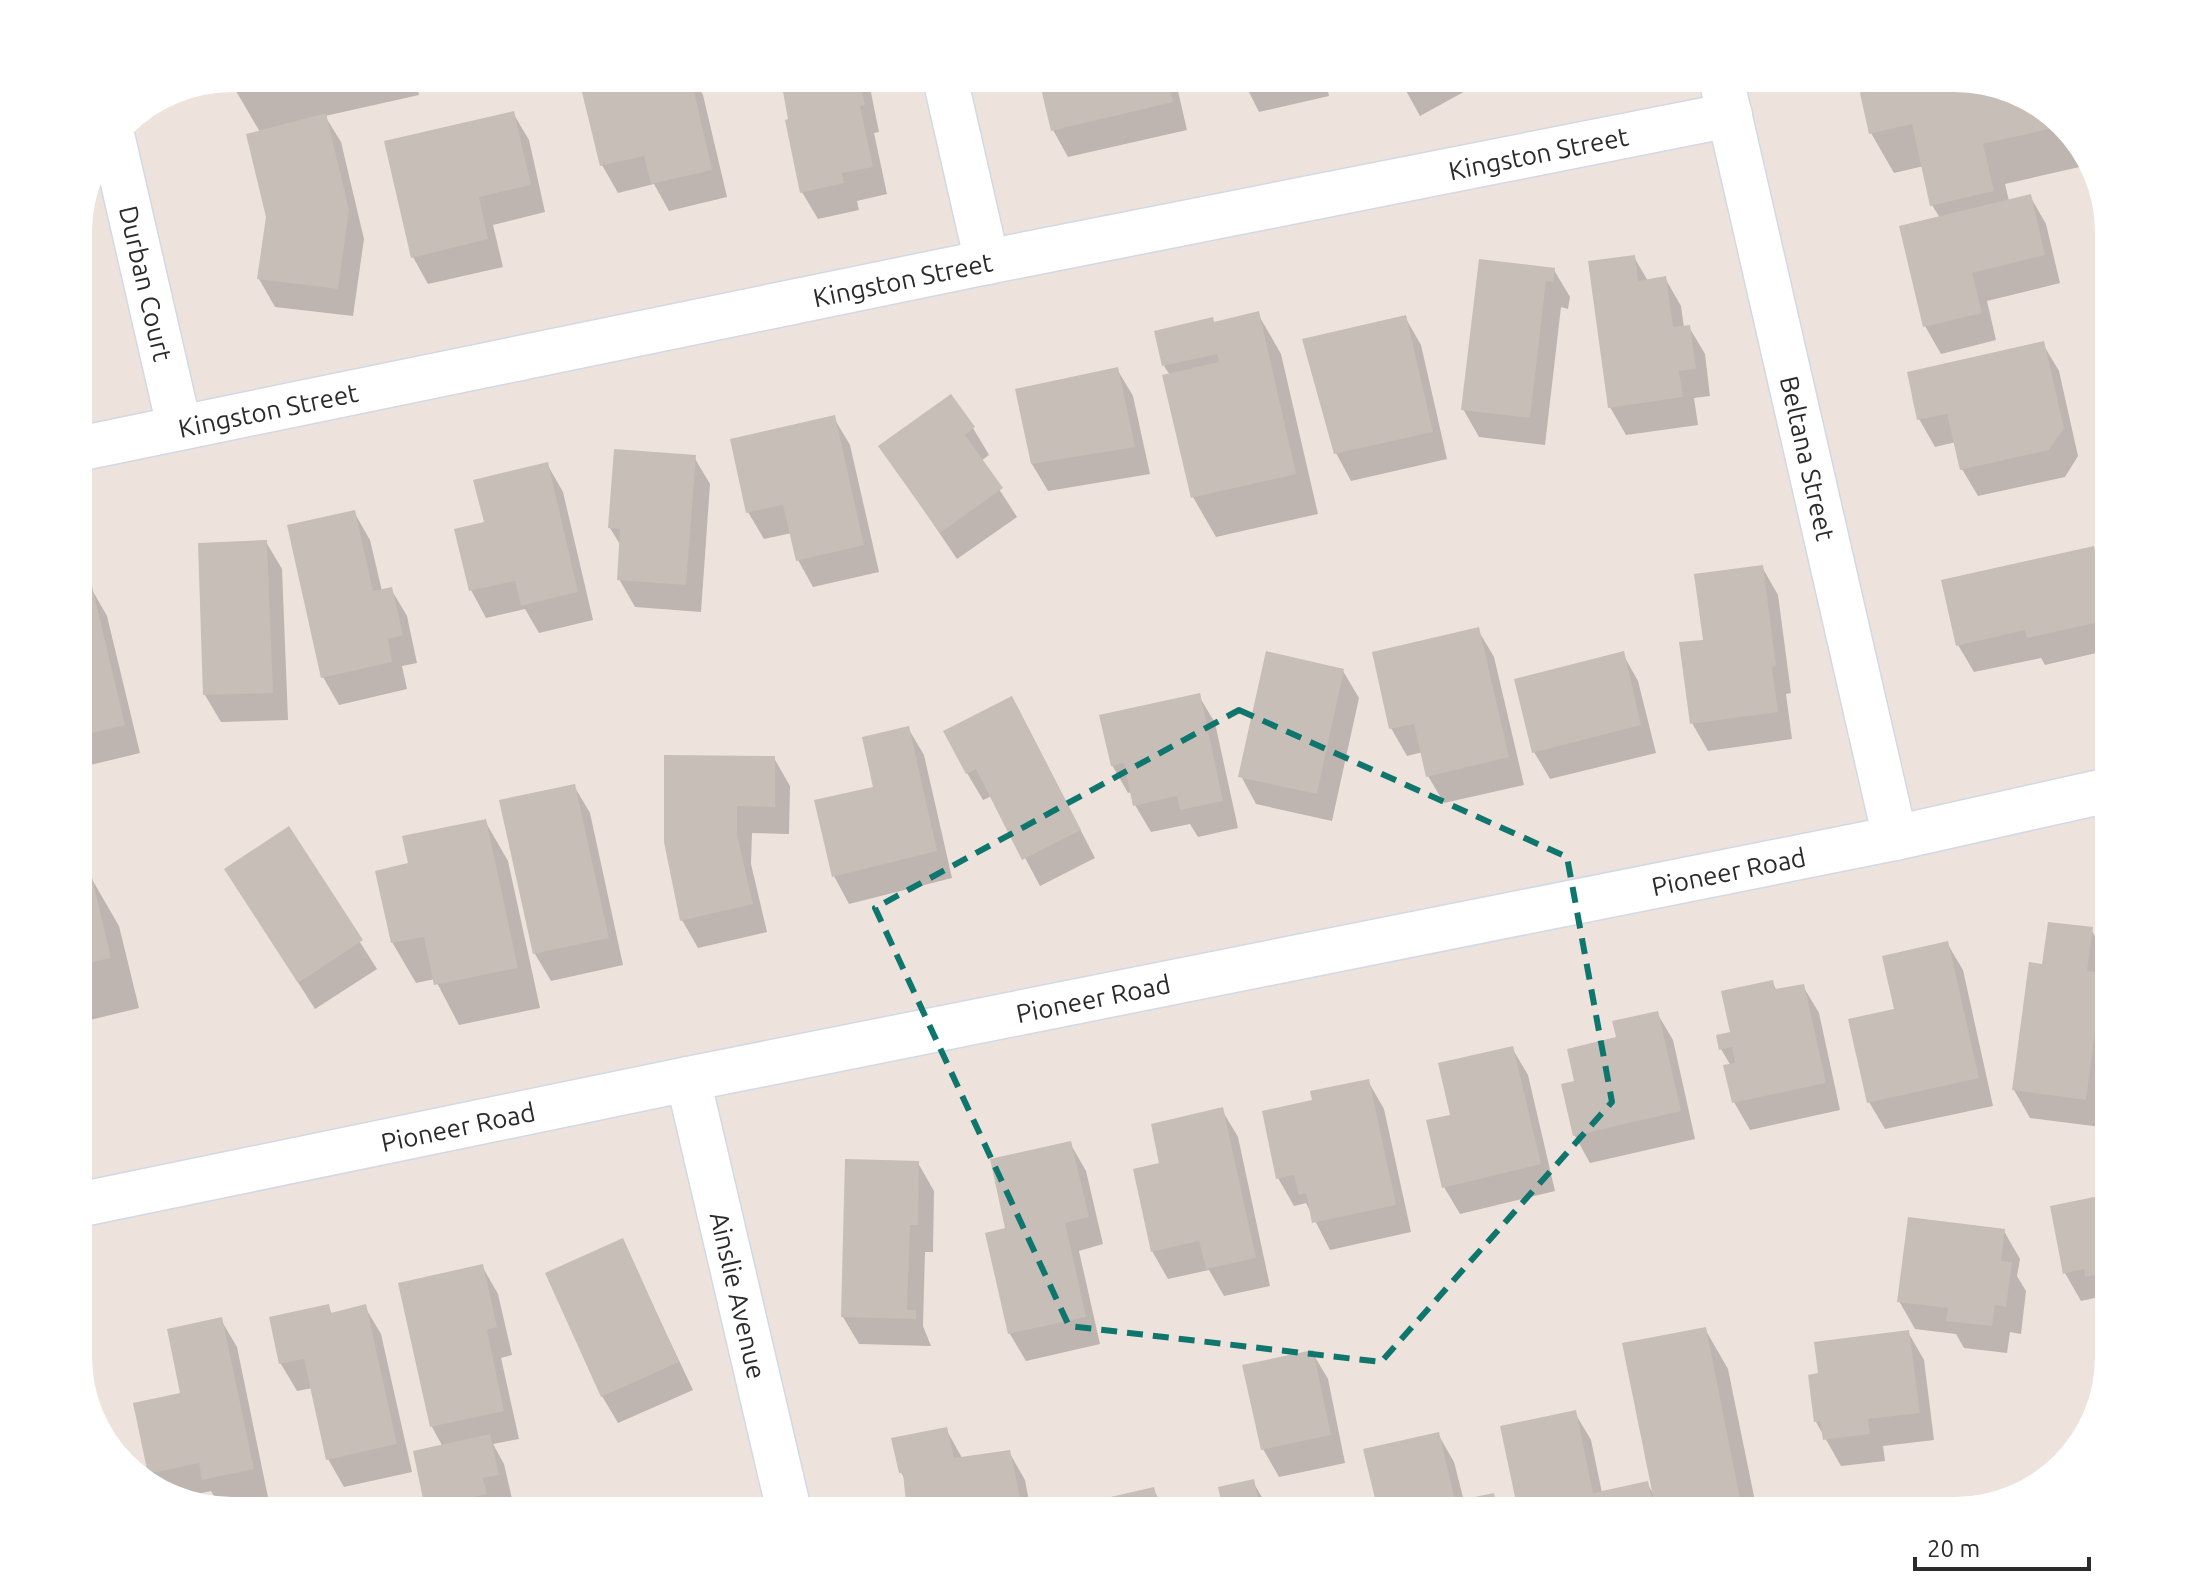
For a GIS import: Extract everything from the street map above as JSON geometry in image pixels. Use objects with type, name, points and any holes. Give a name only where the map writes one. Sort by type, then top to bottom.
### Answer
[{"type":"street","points":[[948,92],[987,262]]},
{"type":"street","name":"Kingston Street","points":[[92,446],[987,262],[1726,97]]},
{"type":"street","name":"Beltana Street","points":[[1726,97],[1895,838]]},
{"type":"street","name":"Durban Court","points":[[116,154],[179,426]]},
{"type":"street","name":"Pioneer Road","points":[[92,1202],[688,1079],[1895,838],[2095,793]]},
{"type":"street","name":"Ainslie Avenue","points":[[688,1079],[786,1497]]},
{"type":"highlighted area","points":[[1239,710],[1567,857],[1612,1102],[1381,1362],[1069,1326],[875,908]]},
{"type":"building","points":[[582,92],[694,92],[712,170],[651,184],[644,156],[600,166]]},
{"type":"building","points":[[783,92],[862,92],[865,105],[860,106],[873,167],[842,173],[844,183],[800,193],[785,120],[788,119]]},
{"type":"building","points":[[1042,92],[1170,92],[1173,102],[1051,131]]},
{"type":"building","points":[[1860,93],[1973,93],[2017,106],[2049,129],[1983,144],[1994,191],[1930,206],[1912,124],[1869,134]]},
{"type":"building","points":[[514,111],[531,185],[479,197],[488,239],[411,258],[384,141]]},
{"type":"building","points":[[326,113],[349,210],[338,289],[257,279],[266,217],[246,134]]},
{"type":"building","points":[[2031,194],[2045,255],[1972,273],[1982,313],[1923,327],[1899,226]]},
{"type":"building","points":[[1635,255],[1638,281],[1666,276],[1673,327],[1690,325],[1696,369],[1679,371],[1683,397],[1608,408],[1588,261]]},
{"type":"building","points":[[1479,259],[1555,268],[1553,282],[1546,281],[1530,418],[1461,410]]},
{"type":"building","points":[[1259,311],[1296,474],[1191,498],[1162,375],[1219,362],[1217,354],[1162,366],[1154,331],[1213,317],[1214,322]]},
{"type":"building","points":[[1406,315],[1433,432],[1334,454],[1302,339]]},
{"type":"building","points":[[2044,341],[2064,428],[2049,450],[1960,470],[1947,414],[1917,420],[1907,372]]},
{"type":"building","points":[[1118,367],[1135,447],[1031,464],[1015,389]]},
{"type":"building","points":[[951,394],[975,427],[965,435],[1003,488],[940,533],[878,446]]},
{"type":"building","points":[[835,415],[864,545],[796,561],[783,505],[746,513],[730,439]]},
{"type":"building","points":[[614,449],[696,455],[686,585],[617,580],[620,529],[608,528]]},
{"type":"building","points":[[548,462],[578,592],[521,606],[515,581],[469,591],[454,529],[484,522],[473,480]]},
{"type":"building","points":[[355,510],[373,591],[392,587],[403,635],[388,639],[392,662],[321,678],[287,525]]},
{"type":"building","points":[[267,540],[273,693],[203,695],[198,543]]},
{"type":"building","points":[[2094,546],[2095,623],[2027,638],[2025,630],[1956,646],[1941,580]]},
{"type":"building","points":[[1763,565],[1776,666],[1772,667],[1778,712],[1690,724],[1679,642],[1703,640],[1694,574]]},
{"type":"building","points":[[92,586],[125,725],[92,733]]},
{"type":"building","points":[[1479,627],[1509,757],[1426,777],[1414,724],[1389,729],[1372,652]]},
{"type":"building","points":[[1266,651],[1344,669],[1317,794],[1238,777]]},
{"type":"building","points":[[1624,651],[1641,725],[1532,753],[1514,679]]},
{"type":"building","points":[[1200,693],[1223,801],[1180,810],[1177,796],[1133,806],[1124,763],[1111,766],[1099,715]]},
{"type":"building","points":[[1012,696],[1081,830],[1022,860],[976,769],[966,774],[943,731]]},
{"type":"building","points":[[909,726],[937,851],[832,877],[814,800],[873,787],[862,737]]},
{"type":"building","points":[[664,755],[775,756],[775,807],[737,806],[737,835],[753,904],[680,921],[664,842]]},
{"type":"building","points":[[575,784],[609,938],[533,954],[499,800]]},
{"type":"building","points":[[486,819],[518,968],[434,985],[424,937],[391,943],[375,871],[408,863],[402,836]]},
{"type":"building","points":[[289,826],[363,940],[298,983],[224,869]]},
{"type":"building","points":[[92,877],[111,958],[92,962]]},
{"type":"building","points":[[2048,922],[2093,927],[2087,971],[2095,972],[2095,1033],[2086,1100],[2012,1090],[2029,962],[2042,964]]},
{"type":"building","points":[[1948,941],[1979,1078],[1867,1103],[1848,1019],[1894,1009],[1882,956]]},
{"type":"building","points":[[1773,980],[1775,989],[1804,984],[1826,1083],[1732,1103],[1723,1065],[1735,1063],[1732,1047],[1719,1050],[1716,1035],[1730,1032],[1721,991]]},
{"type":"building","points":[[1658,1011],[1681,1111],[1573,1136],[1561,1084],[1574,1081],[1567,1049],[1616,1037],[1612,1021]]},
{"type":"building","points":[[1513,1046],[1541,1164],[1442,1188],[1426,1120],[1450,1115],[1438,1063]]},
{"type":"building","points":[[1369,1079],[1396,1205],[1312,1223],[1306,1193],[1299,1195],[1294,1175],[1276,1179],[1262,1111],[1312,1100],[1310,1091]]},
{"type":"building","points":[[1223,1107],[1256,1258],[1206,1269],[1199,1241],[1151,1252],[1133,1169],[1159,1163],[1151,1124]]},
{"type":"building","points":[[1071,1141],[1089,1217],[1065,1223],[1086,1317],[1008,1334],[985,1233],[1005,1228],[990,1159]]},
{"type":"building","points":[[845,1159],[919,1161],[918,1225],[910,1225],[907,1310],[916,1310],[916,1319],[841,1317]]},
{"type":"building","points":[[2095,1197],[2095,1275],[2085,1277],[2084,1269],[2063,1274],[2050,1206]]},
{"type":"building","points":[[1908,1217],[2005,1229],[2001,1261],[2012,1262],[2006,1307],[1995,1305],[1992,1326],[1946,1321],[1948,1308],[1897,1302]]},
{"type":"building","points":[[623,1238],[679,1362],[601,1397],[545,1273]]},
{"type":"building","points":[[483,1264],[497,1327],[487,1330],[504,1411],[430,1427],[398,1283]]},
{"type":"building","points":[[329,1304],[331,1313],[366,1304],[397,1444],[326,1460],[304,1359],[279,1364],[269,1317]]},
{"type":"building","points":[[222,1317],[254,1469],[202,1480],[199,1463],[154,1473],[147,1468],[133,1403],[180,1393],[167,1329]]},
{"type":"building","points":[[1706,1327],[1740,1497],[1653,1497],[1622,1343]]},
{"type":"building","points":[[1909,1330],[1920,1413],[1868,1419],[1870,1434],[1823,1440],[1820,1421],[1814,1422],[1808,1375],[1818,1373],[1814,1342]]},
{"type":"building","points":[[1313,1350],[1331,1435],[1261,1450],[1242,1365]]},
{"type":"building","points":[[1576,1410],[1593,1493],[1648,1481],[1651,1497],[1515,1497],[1500,1426]]},
{"type":"building","points":[[947,1427],[954,1458],[1010,1450],[1020,1497],[906,1497],[903,1473],[899,1473],[891,1438]]},
{"type":"building","points":[[1439,1432],[1454,1497],[1375,1497],[1363,1449]]},
{"type":"building","points":[[490,1434],[499,1475],[483,1478],[487,1494],[423,1497],[413,1451]]},
{"type":"building","points":[[1254,1479],[1258,1497],[1220,1497],[1218,1487]]},
{"type":"building","points":[[1154,1487],[1156,1497],[1111,1497]]},
{"type":"building","points":[[1494,1493],[1495,1497],[1474,1497]]}]
